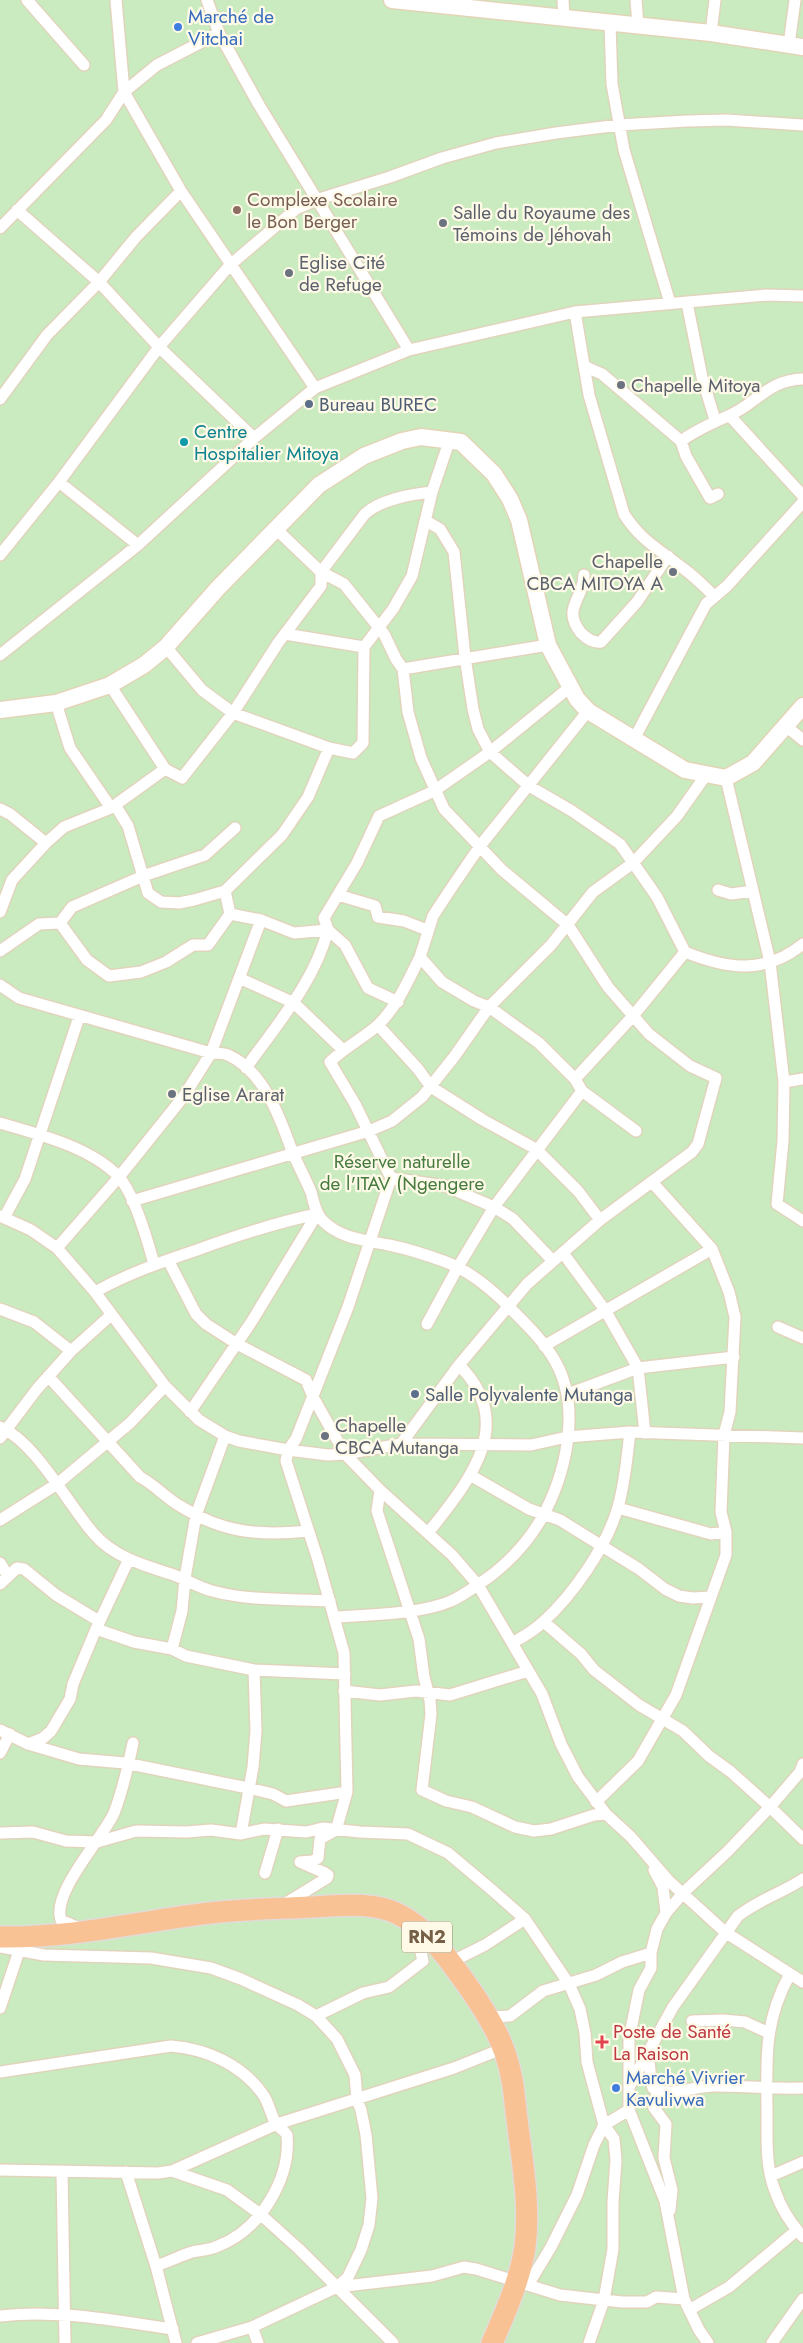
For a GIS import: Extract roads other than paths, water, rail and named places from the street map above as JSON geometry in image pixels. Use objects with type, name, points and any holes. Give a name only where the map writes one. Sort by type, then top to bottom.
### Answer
[{"type":"highway","name":"RN2","points":[[0,1937],[64,1935],[204,1914],[362,1906],[399,1914],[415,1924],[451,1962],[489,2017],[504,2048],[514,2091],[526,2225],[522,2283],[492,2343]]},
{"type":"main road","points":[[392,0],[496,6],[564,19],[711,33],[796,46]]},
{"type":"main road","points":[[0,710],[56,703],[110,685],[144,665],[166,647],[319,485],[364,456],[402,441],[421,437],[450,439],[461,442],[473,451],[494,474],[510,499],[519,520],[548,645],[577,699],[588,712],[685,770],[726,778],[752,764],[787,727],[803,706]]},
{"type":"street","points":[[27,0],[84,65]]},
{"type":"street","points":[[116,0],[124,92],[181,191],[315,388]]},
{"type":"street","points":[[206,0],[219,33],[316,200],[363,271],[409,350]]},
{"type":"street","points":[[563,0],[564,19]]},
{"type":"street","points":[[636,0],[638,25]]},
{"type":"street","points":[[711,33],[715,0]]},
{"type":"street","points":[[795,0],[796,46]]},
{"type":"street","points":[[610,24],[612,84],[624,150],[670,304]]},
{"type":"street","points":[[0,228],[106,120],[124,92],[157,65],[219,33]]},
{"type":"street","points":[[0,555],[59,482],[159,347],[230,264],[296,209],[316,200],[390,177],[442,158],[496,143],[556,133],[619,125],[727,120],[803,125]]},
{"type":"street","points":[[0,399],[47,335],[99,282],[136,237],[181,191]]},
{"type":"street","points":[[17,210],[99,282],[159,347],[254,438]]},
{"type":"street","points":[[0,655],[138,545],[254,438],[315,388],[409,350],[575,312],[629,305],[670,304],[766,295],[803,296]]},
{"type":"street","points":[[687,302],[707,398],[714,420]]},
{"type":"street","points":[[575,312],[586,367],[589,395],[624,514],[634,530],[646,542],[668,556],[713,595]]},
{"type":"street","points":[[586,367],[602,374],[681,441],[686,456],[710,498],[718,494]]},
{"type":"street","points":[[681,441],[714,420],[730,416],[774,385],[788,379],[803,378]]},
{"type":"street","points":[[730,416],[803,496]]},
{"type":"street","points":[[166,647],[202,690],[233,713],[329,748],[353,753],[363,743],[364,647],[380,628],[412,576],[432,492],[450,439]]},
{"type":"street","points":[[59,482],[138,545]]},
{"type":"street","points":[[110,685],[165,769],[182,778],[233,713],[285,634],[321,586],[321,572],[368,511],[410,494],[432,492]]},
{"type":"street","points":[[634,739],[672,669],[698,614],[713,595],[727,586],[803,502]]},
{"type":"street","points":[[426,522],[440,529],[454,552],[465,657],[478,729],[490,752],[529,786],[572,811],[620,844],[657,896],[685,952],[712,963],[755,967],[794,952],[803,944]]},
{"type":"street","points":[[276,529],[321,572],[344,584],[380,628],[403,669],[408,712],[420,758],[444,809],[502,870],[568,925],[608,987],[632,1016],[671,1052],[690,1066],[716,1078],[698,1144],[685,1159],[600,1220],[527,1284],[459,1364],[400,1444]]},
{"type":"street","points":[[584,575],[584,583],[572,610],[572,616],[585,637],[595,643],[601,642],[637,602],[668,556]]},
{"type":"street","points":[[285,634],[364,647]]},
{"type":"street","points":[[403,669],[465,657],[548,645]]},
{"type":"street","points":[[398,1002],[368,988],[345,945],[328,930],[324,918],[357,862],[379,816],[434,791],[490,752],[570,687]]},
{"type":"street","points":[[56,703],[70,748],[128,826],[148,893],[161,902],[178,904],[225,891],[282,835],[308,797],[329,748]]},
{"type":"street","points":[[279,1909],[288,1900],[319,1885],[327,1878],[328,1875],[325,1873],[300,1862],[314,1861],[318,1858],[320,1839],[336,1830],[347,1792],[344,1653],[335,1617],[286,1460],[288,1450],[296,1439],[348,1307],[391,1178],[369,1131],[330,1062],[342,1049],[378,1025],[398,1002],[420,957],[433,916],[480,846],[588,712]]},
{"type":"street","points":[[787,727],[803,740]]},
{"type":"street","points":[[0,912],[12,880],[46,843],[64,828],[113,807],[165,769]]},
{"type":"street","points":[[132,1201],[369,1131],[392,1121],[410,1108],[454,1057],[489,1007],[568,925],[593,892],[633,863],[678,816],[706,775]]},
{"type":"street","points":[[726,778],[770,962],[784,1082],[784,1142],[777,1204],[803,1221]]},
{"type":"street","points":[[0,809],[10,814],[46,843]]},
{"type":"street","points":[[60,923],[72,907],[143,876],[205,855],[235,828]]},
{"type":"street","points":[[718,890],[731,894],[753,891]]},
{"type":"street","points":[[60,923],[87,960],[109,976],[141,972],[166,962],[193,945],[208,945],[230,914],[225,891]]},
{"type":"street","points":[[338,894],[375,906],[378,917],[404,921],[427,930]]},
{"type":"street","points":[[230,914],[261,920],[294,933],[328,930]]},
{"type":"street","points":[[57,1248],[120,1177],[184,1096],[211,1053],[261,920]]},
{"type":"street","points":[[0,951],[39,924],[60,923]]},
{"type":"street","points":[[246,1068],[294,1003],[322,952],[328,930]]},
{"type":"street","points":[[575,1080],[632,1016],[685,952]]},
{"type":"street","points":[[420,957],[430,972],[442,982],[474,1001],[489,1007],[539,1043],[575,1080],[582,1091],[636,1131]]},
{"type":"street","points":[[239,978],[294,1003],[342,1049]]},
{"type":"street","points":[[0,986],[19,998],[79,1017],[211,1053],[228,1055],[246,1068],[264,1087],[283,1124],[293,1153],[311,1193],[317,1214],[327,1224],[341,1234],[369,1242],[411,1250],[458,1267],[488,1287],[508,1305],[544,1346],[555,1362],[568,1394],[569,1418],[567,1437],[560,1474],[545,1513],[525,1546],[513,1558],[478,1585],[450,1601],[435,1606],[377,1615],[335,1617]]},
{"type":"street","points":[[79,1017],[25,1179],[2,1217],[31,1230],[57,1248],[95,1292],[165,1386],[199,1420],[225,1436],[239,1441],[288,1450],[346,1454],[400,1444],[531,1444],[567,1437],[630,1432],[803,1438]]},
{"type":"street","points":[[378,1025],[418,1069],[430,1087],[536,1150],[578,1191],[600,1220]]},
{"type":"street","points":[[784,1082],[803,1078]]},
{"type":"street","points":[[427,1324],[494,1207],[582,1091]]},
{"type":"street","points":[[0,1123],[40,1135],[98,1159],[120,1177],[148,1241],[154,1264]]},
{"type":"street","points":[[391,1178],[445,1186],[494,1207],[513,1219],[553,1261]]},
{"type":"street","points":[[596,1802],[638,1761],[676,1695],[726,1555],[726,1532],[721,1512],[724,1435],[730,1412],[735,1317],[729,1292],[712,1249],[652,1182]]},
{"type":"street","points":[[95,1292],[125,1275],[154,1264],[271,1224],[317,1214]]},
{"type":"street","points":[[190,1412],[237,1344],[317,1214]]},
{"type":"street","points":[[544,1346],[712,1249]]},
{"type":"street","points":[[563,1253],[605,1310],[638,1368],[645,1433]]},
{"type":"street","points":[[168,1260],[196,1314],[206,1324],[237,1344],[301,1376],[309,1385],[313,1397],[346,1454],[380,1490],[452,1555],[478,1585],[542,1694],[560,1744],[572,1767],[606,1814],[648,1856],[669,1881],[684,1892],[725,1932],[803,1982]]},
{"type":"street","points":[[0,1309],[34,1322],[71,1351]]},
{"type":"street","points":[[111,1315],[71,1351],[2,1432],[28,1449],[96,1536],[119,1555],[184,1578],[195,1587],[215,1592],[330,1601]]},
{"type":"street","points":[[778,1327],[803,1338]]},
{"type":"street","points":[[568,1394],[638,1368],[734,1357]]},
{"type":"street","points":[[428,1533],[470,1476],[485,1445],[486,1424],[482,1394],[459,1364]]},
{"type":"street","points":[[48,1376],[106,1442],[140,1476],[158,1487],[166,1497],[196,1515],[248,1533],[308,1531]]},
{"type":"street","points":[[0,1520],[57,1484],[130,1423],[165,1386]]},
{"type":"street","points":[[512,1643],[530,1633],[544,1622],[569,1593],[601,1545],[618,1508],[630,1432]]},
{"type":"street","points":[[172,1649],[182,1611],[184,1578],[196,1515],[225,1436]]},
{"type":"street","points":[[470,1476],[529,1508],[560,1520],[639,1569],[665,1589],[680,1596],[694,1598],[710,1597]]},
{"type":"street","points":[[380,1490],[377,1511],[419,1639],[431,1714],[422,1790],[446,1801],[472,1807],[515,1827],[534,1831],[551,1829],[594,1815],[606,1814]]},
{"type":"street","points":[[618,1508],[711,1534],[726,1532]]},
{"type":"street","points":[[28,1744],[44,1738],[51,1731],[70,1699],[73,1684],[97,1625],[129,1559]]},
{"type":"street","points":[[0,1563],[4,1580],[18,1568],[24,1569],[97,1625],[134,1642],[172,1649],[186,1656],[254,1670],[345,1674]]},
{"type":"street","points":[[544,1622],[581,1654],[594,1670],[639,1705],[683,1731],[708,1756],[731,1772],[803,1839]]},
{"type":"street","points":[[241,1834],[253,1767],[256,1731],[254,1670]]},
{"type":"street","points":[[344,1691],[380,1695],[416,1691],[450,1695],[528,1672]]},
{"type":"street","points":[[0,1753],[5,1732],[28,1744],[79,1758],[129,1764],[248,1788],[273,1794],[286,1801],[347,1792]]},
{"type":"street","points":[[89,1932],[61,1920],[60,1917],[66,1891],[75,1872],[97,1842],[114,1814],[123,1790],[132,1743]]},
{"type":"street","points":[[708,2343],[686,2304],[665,2201],[629,2110],[628,2039],[640,1990],[651,1968],[651,1953],[657,1929],[666,1913],[684,1892],[727,1852],[770,1807],[800,1772],[803,1764]]},
{"type":"street","points":[[0,1833],[33,1832],[48,1834],[66,1841],[97,1842],[136,1831],[186,1832],[210,1830],[241,1834],[264,1829],[306,1832],[323,1828],[408,1834],[433,1845],[466,1868],[525,1919],[569,1984],[580,2009],[585,2034],[587,2062],[604,2125],[614,2139],[616,2160],[613,2249],[604,2300],[589,2343]]},
{"type":"street","points":[[265,1873],[278,1829]]},
{"type":"street","points":[[648,1856],[663,1887],[666,1913]]},
{"type":"street","points":[[628,2089],[673,2007],[738,1916],[752,1904],[780,1894],[803,1879]]},
{"type":"street","points":[[451,1962],[485,1945],[525,1919]]},
{"type":"street","points":[[316,2016],[363,1992],[389,1987],[423,1961],[415,1924]]},
{"type":"street","points":[[0,1946],[44,1955],[151,1958],[211,1968],[280,1996],[316,2016],[337,2039],[347,2056],[355,2075],[357,2100],[366,2135],[372,2198],[370,2225],[354,2266],[348,2277],[337,2287],[252,2327],[197,2343]]},
{"type":"street","points":[[0,2008],[19,1951]]},
{"type":"street","points":[[489,2017],[510,2016],[543,1991],[596,1976],[622,1962],[651,1953]]},
{"type":"street","points":[[337,2287],[432,2276],[464,2267],[560,2294],[604,2300],[647,2302],[656,2297],[686,2304],[730,2287],[800,2233],[775,2191],[766,2155],[765,2064],[769,2033],[782,1989],[790,1974]]},
{"type":"street","points":[[692,2021],[723,2020],[745,2022],[769,2033]]},
{"type":"street","points":[[0,2072],[171,2046],[194,2048],[237,2068],[254,2083],[264,2096],[277,2124],[287,2135],[285,2166],[271,2200],[260,2214],[240,2232],[219,2246],[190,2253],[156,2266]]},
{"type":"street","points":[[172,2171],[277,2124],[454,2068],[504,2048]]},
{"type":"street","points":[[647,2055],[650,2061],[649,2075],[652,2088],[658,2091],[684,2091],[711,2086],[766,2089],[803,2088]]},
{"type":"street","points":[[658,2091],[654,2108],[666,2124],[664,2158],[672,2190],[669,2224]]},
{"type":"street","points":[[522,2283],[551,2247],[573,2203],[594,2145],[604,2125],[629,2110]]},
{"type":"street","points":[[771,2176],[803,2162]]},
{"type":"street","points":[[0,2170],[172,2171],[227,2190],[260,2214],[299,2249],[393,2343]]},
{"type":"street","points":[[62,2171],[64,2343]]},
{"type":"street","points":[[126,2172],[156,2266],[176,2343]]},
{"type":"street","points":[[772,2343],[803,2299]]},
{"type":"street","points":[[0,2316],[28,2313],[65,2315],[173,2329]]},
{"type":"street","points":[[252,2327],[258,2343]]},
{"type":"place","name":"Marché de Vitchai","points":[[178,27]]},
{"type":"place","name":"Complexe Scolaire le Bon Berger","points":[[237,210]]},
{"type":"place","name":"Salle du Royaume des Témoins de Jéhovah","points":[[443,223]]},
{"type":"place","name":"Eglise Cité de Refuge","points":[[289,273]]},
{"type":"place","name":"Chapelle Mitoya","points":[[621,385]]},
{"type":"place","name":"Bureau BUREC","points":[[309,404]]},
{"type":"place","name":"Centre Hospitalier Mitoya","points":[[184,442]]},
{"type":"place","name":"Chapelle CBCA MITOYA A","points":[[673,572]]},
{"type":"place","name":"Eglise Ararat","points":[[172,1094]]},
{"type":"place","name":"Salle Polyvalente Mutanga","points":[[415,1394]]},
{"type":"place","name":"Chapelle CBCA Mutanga","points":[[325,1436]]},
{"type":"place","name":"Poste de Santé La Raison","points":[[602,2042]]},
{"type":"place","name":"Marché Vivrier Kavulivwa","points":[[616,2088]]},
{"type":"park label","name":"Réserve naturelle de l'ITAV (Ngengere","points":[[402,1172]]}]
